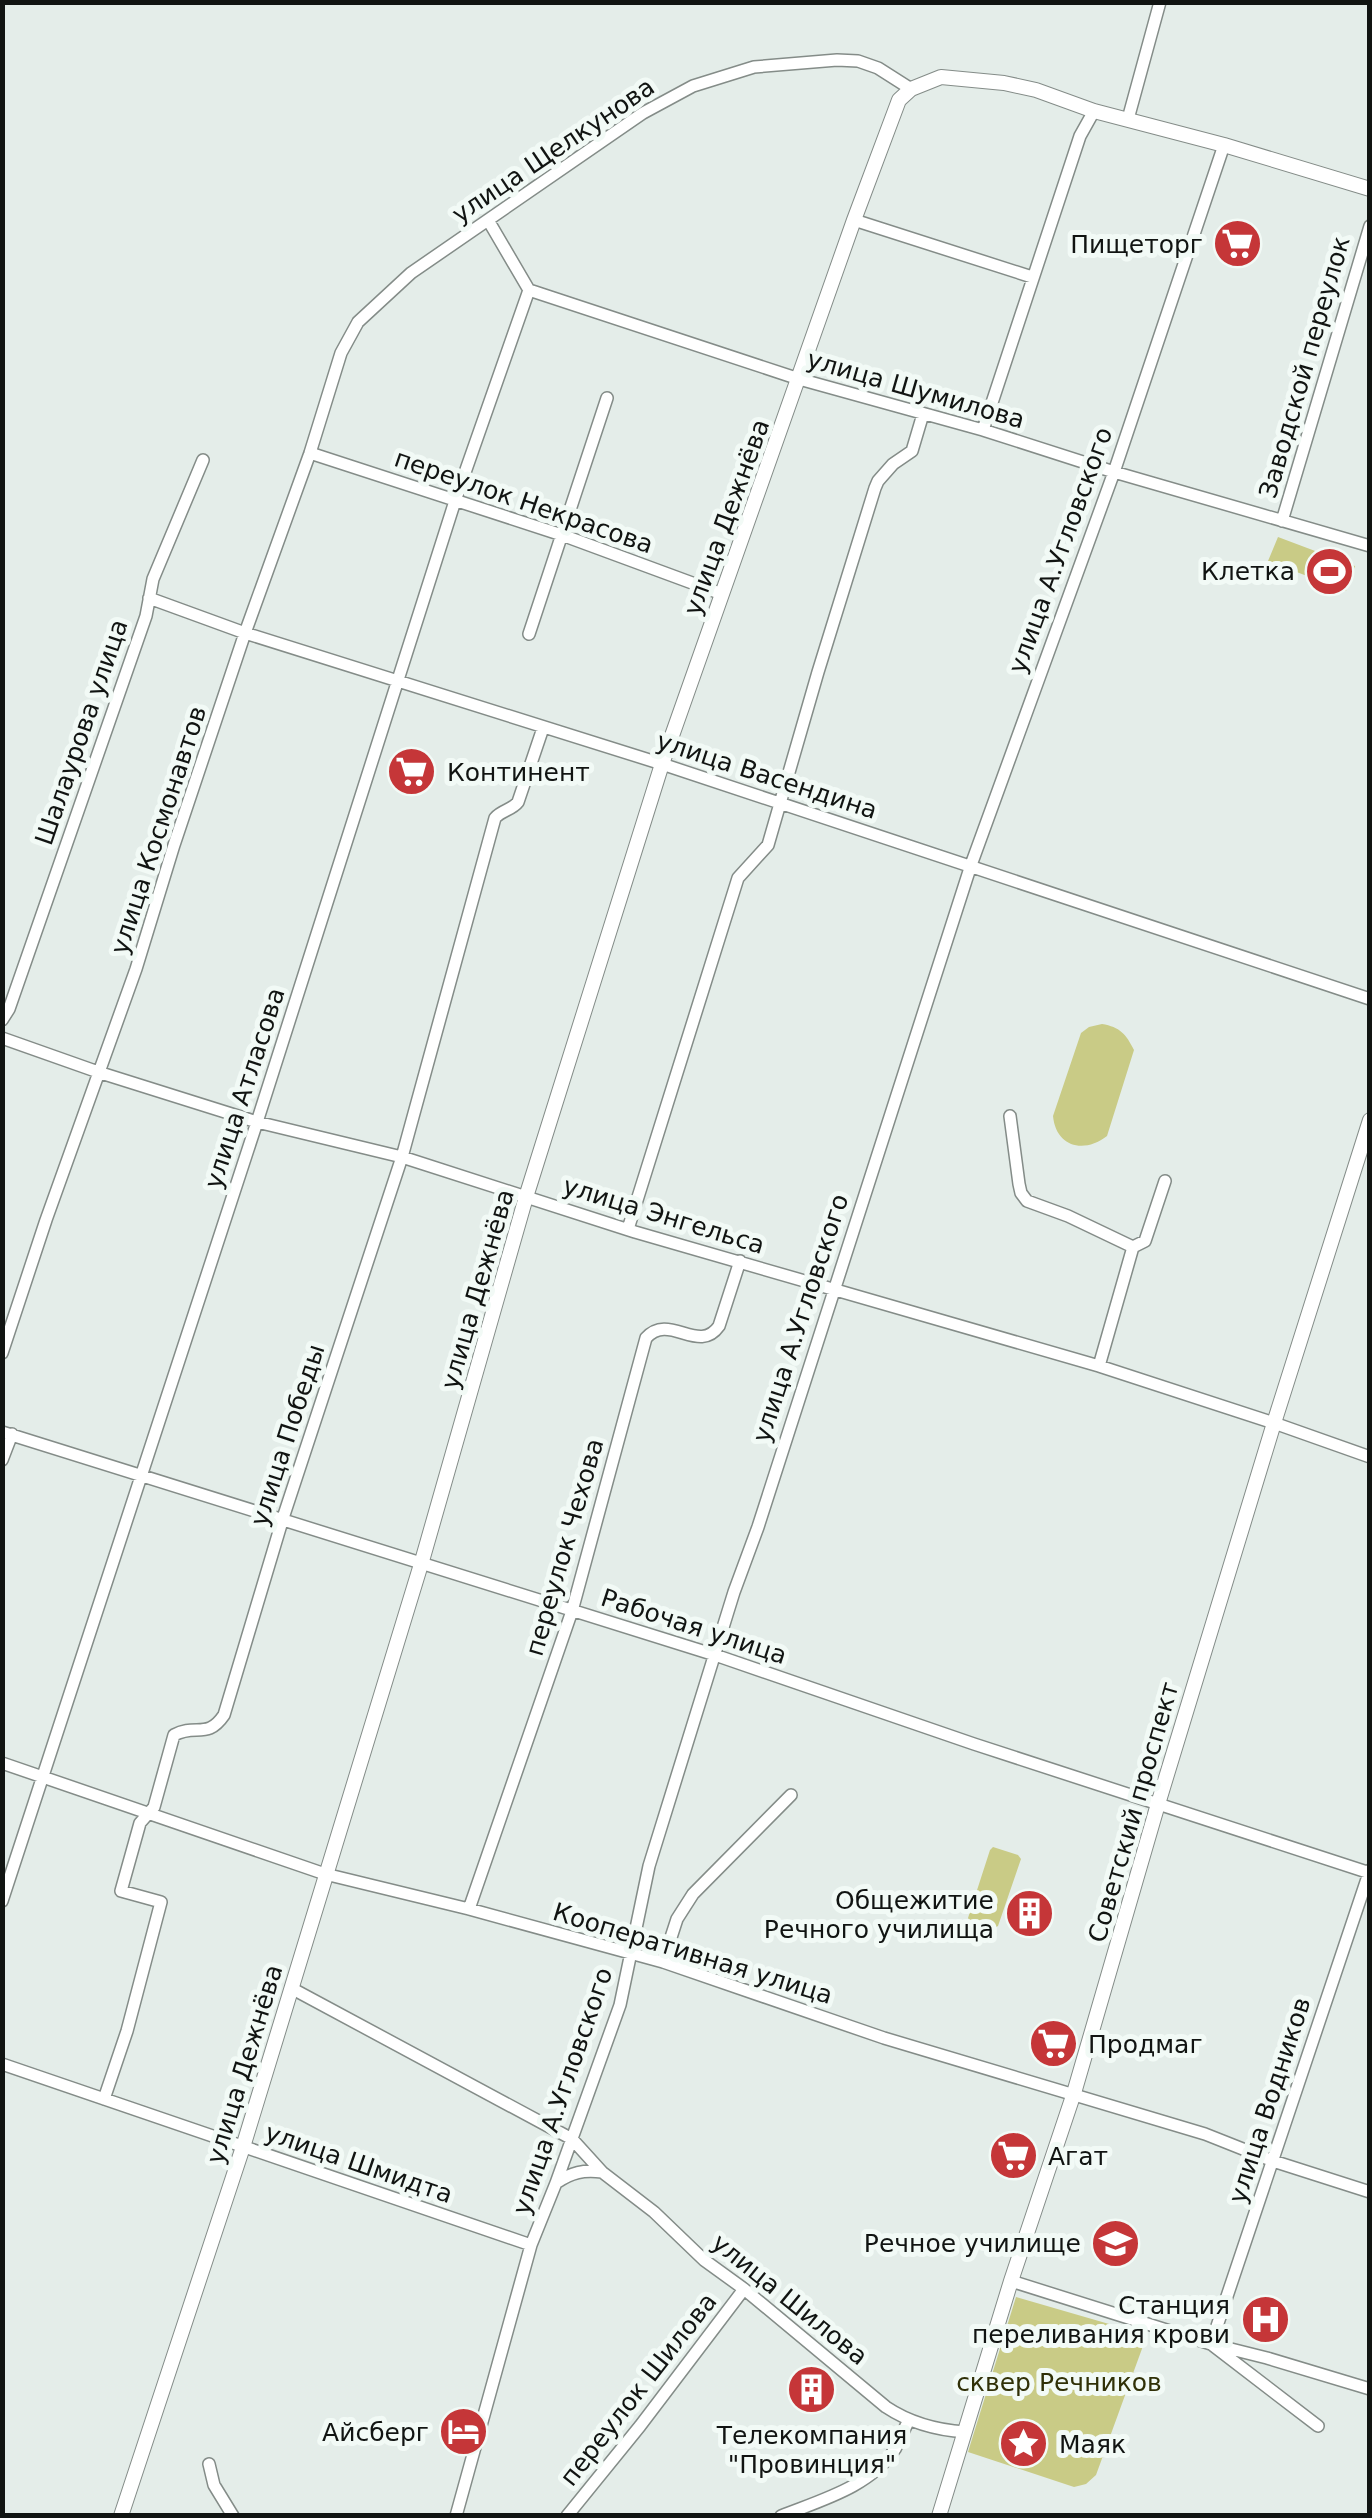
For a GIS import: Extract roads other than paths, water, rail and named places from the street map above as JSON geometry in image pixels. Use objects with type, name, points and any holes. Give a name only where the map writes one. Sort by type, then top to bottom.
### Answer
[{"type":"main road","points":[[911,89],[941,77],[1036,90],[1370,189]]},
{"type":"main road","name":"улица Дежнёва","points":[[121,2516],[242,2147],[422,1561],[526,1197],[662,764],[854,220],[900,100],[911,89]]},
{"type":"main road","name":"Советский проспект","points":[[939,2516],[1011,2280],[1074,2094],[1274,1422],[1370,1120]]},
{"type":"street","points":[[1128,118],[1160,2]]},
{"type":"street","name":"улица Щелкунова","points":[[358,322],[411,274],[643,113],[692,86],[754,67],[837,60],[858,61],[878,68],[911,89]]},
{"type":"street","points":[[983,430],[1080,136],[1094,110]]},
{"type":"street","name":"улица А.Угловского","points":[[456,2516],[531,2245],[620,2005],[649,1866],[715,1654],[971,865],[1114,472],[1224,146]]},
{"type":"street","points":[[488,220],[530,290]]},
{"type":"street","points":[[854,220],[1032,276]]},
{"type":"street","name":"Заводской переулок","points":[[1282,521],[1370,226]]},
{"type":"street","name":"улица Шумилова","points":[[530,290],[799,379],[1370,546]]},
{"type":"street","name":"улица Атласова","points":[[2,1900],[455,501],[530,290]]},
{"type":"street","name":"улица Космонавтов","points":[[2,1353],[341,353],[358,322]]},
{"type":"street","points":[[529,634],[608,398]]},
{"type":"street","points":[[628,1229],[738,878],[768,845],[874,488],[893,464],[912,451],[922,414]]},
{"type":"street","name":"переулок Некрасова","points":[[310,453],[562,536],[722,594]]},
{"type":"street","name":"Шалаурова улица","points":[[2,1020],[140,634],[153,579],[203,460]]},
{"type":"street","name":"улица Васендина","points":[[149,598],[245,633],[662,764],[1370,999]]},
{"type":"street","name":"улица Победы","points":[[104,2100],[127,2031],[161,1902],[120,1891],[140,1823],[154,1807],[174,1734],[209,1730],[224,1715],[282,1518],[402,1156],[495,818],[518,802],[542,728]]},
{"type":"street","name":"улица Энгельса","points":[[2,1038],[257,1122],[402,1156],[628,1229],[1100,1366],[1370,1457]]},
{"type":"street","points":[[1010,1116],[1021,1193],[1028,1200],[1133,1248]]},
{"type":"street","points":[[1100,1366],[1133,1248],[1145,1241],[1165,1181]]},
{"type":"street","name":"переулок Чехова","points":[[469,1909],[572,1611],[646,1338],[662,1328],[702,1337],[715,1332],[740,1261]]},
{"type":"street","points":[[2,1460],[7,1433]]},
{"type":"street","name":"Рабочая улица","points":[[7,1433],[715,1654],[974,1744],[1369,1872]]},
{"type":"street","name":"Кооперативная улица","points":[[2,1762],[325,1874],[662,1962],[884,2038],[1205,2134],[1370,2192]]},
{"type":"street","points":[[662,1962],[677,1919],[693,1894],[791,1794]]},
{"type":"street","name":"улица Водников","points":[[1211,2344],[1369,1872]]},
{"type":"street","name":"улица Шилова","points":[[291,1988],[572,2139],[602,2172],[654,2212],[704,2260],[874,2397],[908,2420],[965,2432]]},
{"type":"street","name":"улица Шмидта","points":[[2,2064],[531,2245]]},
{"type":"street","points":[[556,2183],[581,2171],[602,2172]]},
{"type":"street","points":[[1011,2280],[1370,2390]]},
{"type":"street","name":"переулок Шилова","points":[[566,2516],[744,2290]]},
{"type":"street","points":[[1211,2344],[1318,2426]]},
{"type":"street","points":[[781,2516],[854,2486],[895,2449],[908,2420]]},
{"type":"street","points":[[209,2464],[214,2485],[233,2516]]},
{"type":"place","name":"Пищеторг","points":[[1238,244]]},
{"type":"place","name":"Клетка","points":[[1330,571]]},
{"type":"place","name":"Континент","points":[[412,772]]},
{"type":"place","name":"Общежитие Речного училища","points":[[1029,1914]]},
{"type":"place","name":"Продмаг","points":[[1053,2044]]},
{"type":"place","name":"Агат","points":[[1013,2156]]},
{"type":"place","name":"Речное училище","points":[[1116,2243]]},
{"type":"place","name":"Станция переливания крови","points":[[1265,2319]]},
{"type":"place","name":"Телекомпания \"Провинция\"","points":[[812,2389]]},
{"type":"place","name":"Айсберг","points":[[464,2432]]},
{"type":"place","name":"Маяк","points":[[1024,2444]]},
{"type":"park label","name":"сквер Речников","points":[[1059,2382]]}]
